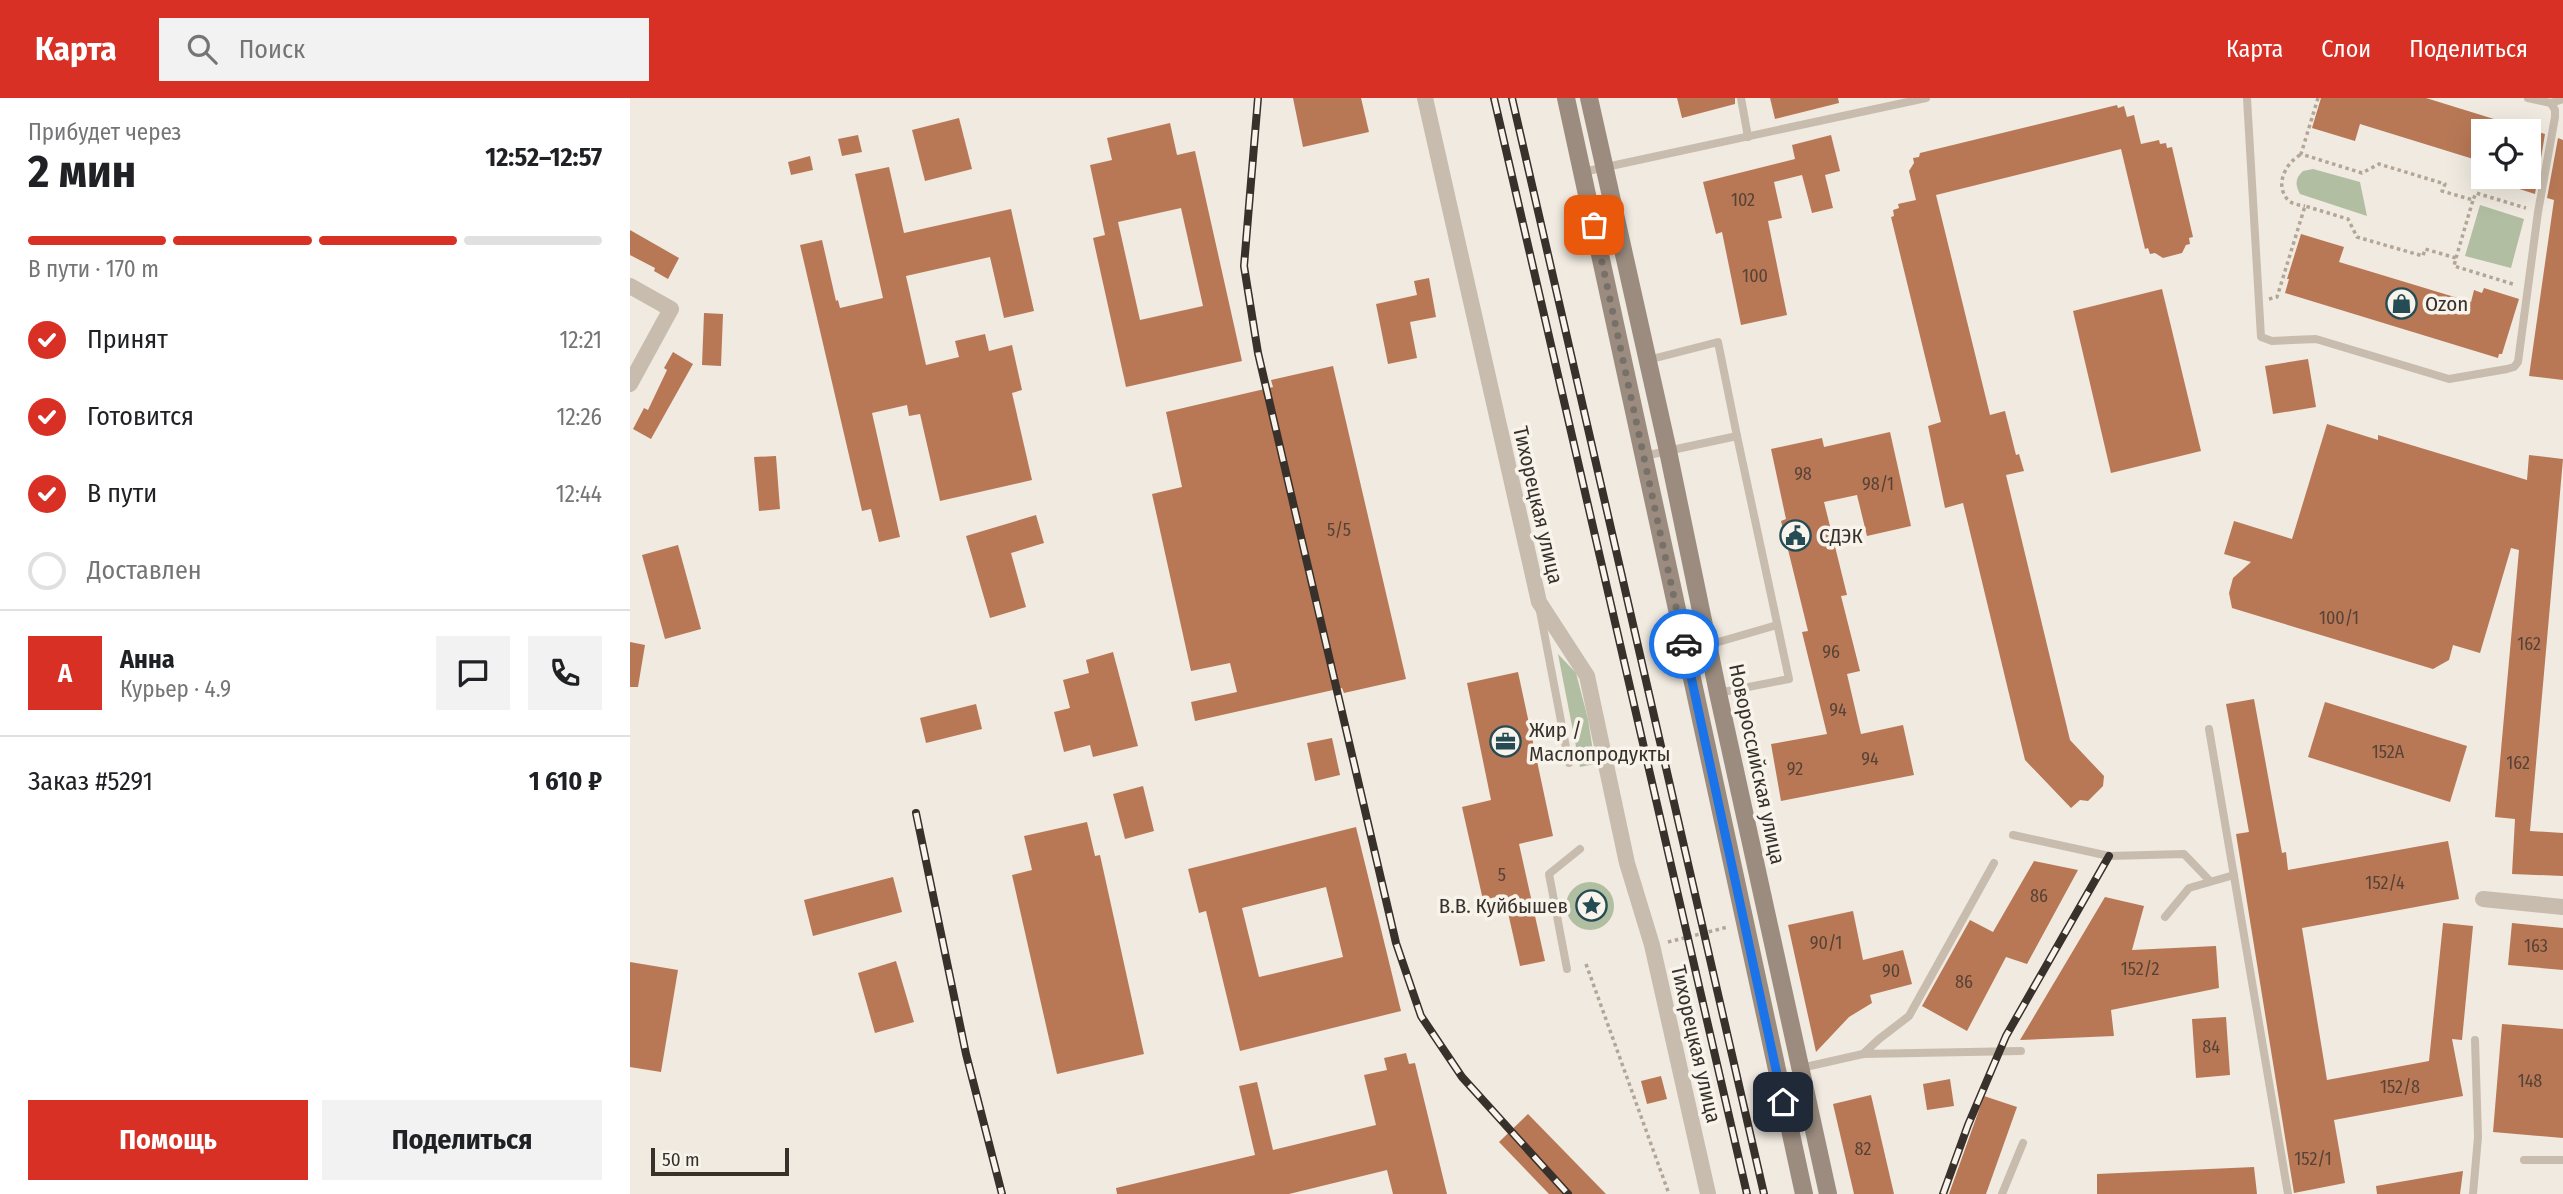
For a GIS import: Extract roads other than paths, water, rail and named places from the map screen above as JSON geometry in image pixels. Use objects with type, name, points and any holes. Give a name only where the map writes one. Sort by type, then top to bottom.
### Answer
[{"type":"main road","points":[[1566,98],[1804,1194]]},
{"type":"main road","name":"Новороссийская улица","points":[[1589,98],[1668,450],[1718,693],[1828,1194]]},
{"type":"street","name":"Тихорецкая улица","points":[[1425,98],[1539,602],[1587,676],[1626,863],[1652,945],[1708,1194]]},
{"type":"street","points":[[630,286],[671,309],[630,384]]},
{"type":"street","points":[[2483,899],[2563,907]]},
{"type":"lane","points":[[1741,98],[1748,136]]},
{"type":"lane","points":[[1583,173],[1927,98]]},
{"type":"lane","points":[[2247,98],[2261,337],[2266,340],[2316,339],[2449,379],[2514,367],[2520,354],[2538,212],[2555,117],[2551,103]]},
{"type":"lane","points":[[2528,98],[2551,103],[2563,99]]},
{"type":"lane","points":[[1648,360],[1718,342],[1789,679],[1718,693]]},
{"type":"lane","points":[[1644,456],[1737,436]]},
{"type":"lane","points":[[1539,602],[1569,763]]},
{"type":"lane","points":[[1708,645],[1777,625]]},
{"type":"lane","points":[[2209,729],[2288,1194]]},
{"type":"lane","points":[[2013,835],[2109,856],[2185,853],[2210,881]]},
{"type":"lane","points":[[1567,969],[1549,874],[1580,849]]},
{"type":"lane","points":[[1863,1054],[1909,1016],[1994,863]]},
{"type":"lane","points":[[2165,917],[2189,888],[2234,875]]},
{"type":"lane","points":[[2473,1194],[2478,1137],[2475,1040]]},
{"type":"lane","points":[[1801,1068],[1863,1054],[2021,1051]]},
{"type":"lane","points":[[2002,1194],[2023,1143]]},
{"type":"lane","points":[[2524,1160],[2563,1160]]},
{"type":"railway","points":[[1258,98],[1244,266],[1258,353],[1396,943],[1421,1016],[1462,1077],[1568,1194]]},
{"type":"railway","points":[[1494,98],[1747,1194]]},
{"type":"railway","points":[[1512,98],[1764,1194]]},
{"type":"railway","points":[[916,813],[966,1054],[1002,1194]]},
{"type":"railway","points":[[1943,1194],[1968,1125],[2006,1036],[2109,856]]},
{"type":"place","name":"Ozon","points":[[2402,304]]},
{"type":"place","name":"СДЭК","points":[[1796,536]]},
{"type":"place","name":"Жир / Маслопродукты","points":[[1506,742]]},
{"type":"place","name":"В.В. Куйбышев","points":[[1591,906]]}]
